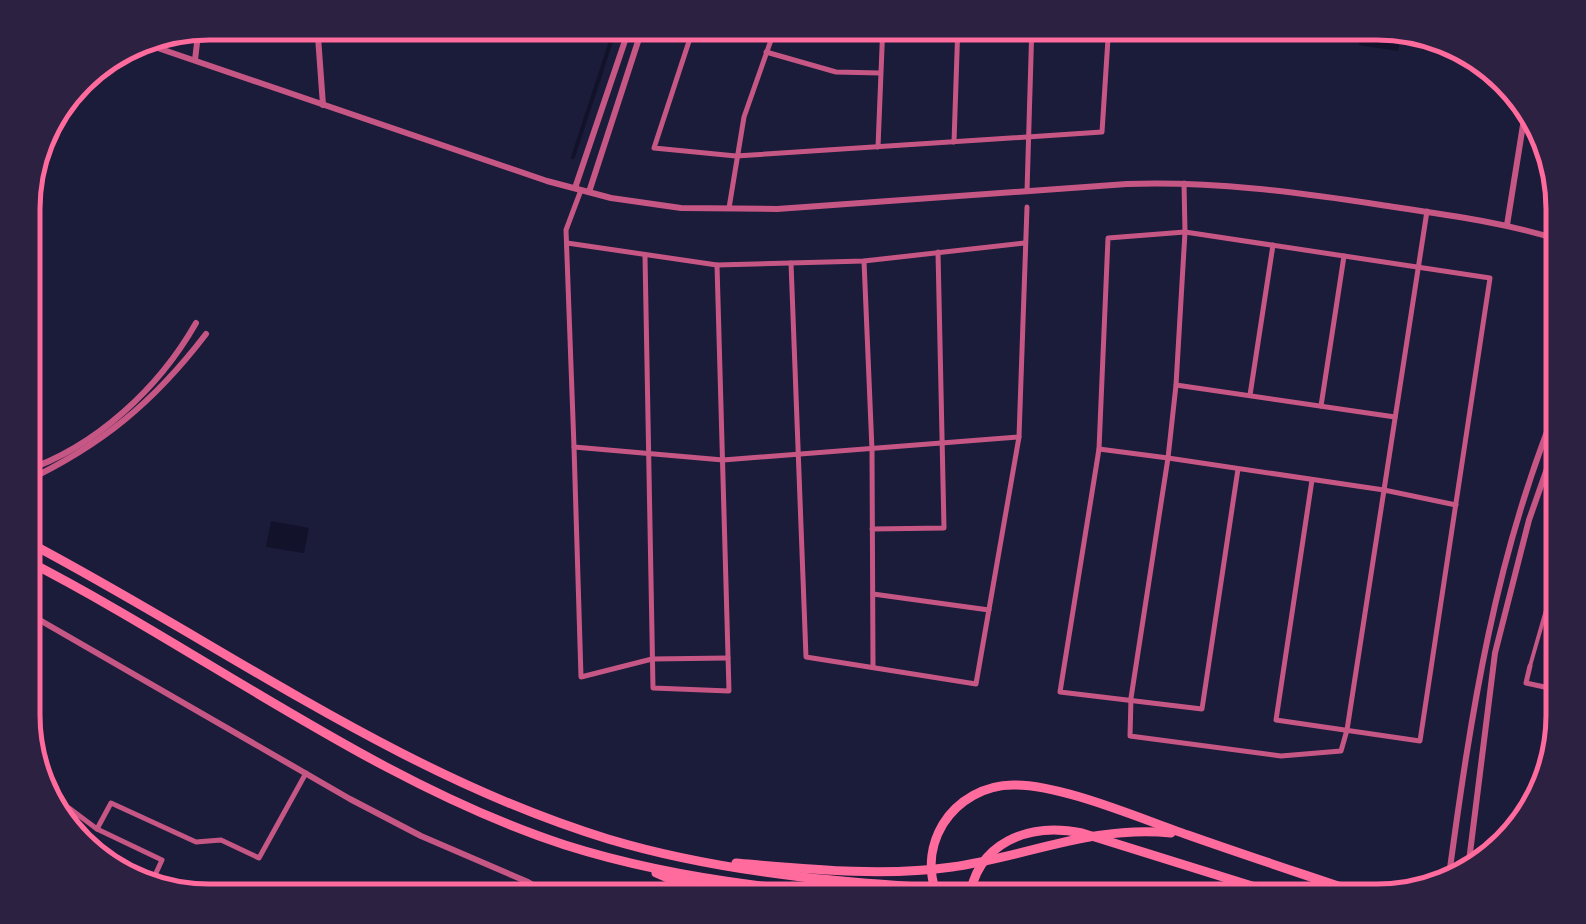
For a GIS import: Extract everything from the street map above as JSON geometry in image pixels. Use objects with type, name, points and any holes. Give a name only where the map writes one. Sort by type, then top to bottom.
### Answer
[{"type":"highway","points":[[40,548],[364,733],[443,774],[566,825],[688,860],[756,872],[888,884]]},
{"type":"highway","points":[[40,567],[438,791],[551,839],[633,862],[742,884]]},
{"type":"highway","points":[[935,884],[932,855],[938,832],[950,814],[974,795],[1012,785],[1071,796],[1332,884]]},
{"type":"highway","points":[[972,884],[986,857],[1018,834],[1039,829],[1070,830],[1245,884]]},
{"type":"highway","points":[[688,860],[836,870],[939,868],[994,860],[1109,832],[1189,835]]},
{"type":"highway","points":[[633,862],[672,880],[693,884]]},
{"type":"street","points":[[319,40],[323,105]]},
{"type":"street","points":[[582,190],[625,40]]},
{"type":"street","points":[[637,40],[566,230],[580,677],[652,659],[728,658]]},
{"type":"street","points":[[689,40],[654,148],[736,156],[1102,132],[1108,40]]},
{"type":"street","points":[[729,210],[744,117],[770,40]]},
{"type":"street","points":[[878,147],[882,40]]},
{"type":"street","points":[[954,142],[957,40]]},
{"type":"street","points":[[1027,192],[1031,40]]},
{"type":"street","points":[[194,60],[197,41]]},
{"type":"street","points":[[159,48],[582,190],[665,206],[729,210],[1184,183],[1258,186],[1508,225],[1546,236]]},
{"type":"street","points":[[766,52],[836,72],[881,73]]},
{"type":"street","points":[[1508,225],[1523,123]]},
{"type":"street","points":[[1184,183],[1176,385],[1131,698],[1130,736],[1281,756],[1341,751],[1347,730],[1426,212]]},
{"type":"street","points":[[790,263],[806,657],[976,684],[1019,438],[1027,207]]},
{"type":"street","points":[[1238,468],[1202,708],[1060,692],[1099,449],[1108,238],[1185,232],[1490,278],[1420,741],[1276,720],[1312,480]]},
{"type":"street","points":[[567,243],[717,266],[864,261],[1024,243]]},
{"type":"street","points":[[1250,396],[1273,245]]},
{"type":"street","points":[[872,529],[944,528],[938,252]]},
{"type":"street","points":[[645,256],[653,688],[729,691],[717,266]]},
{"type":"street","points":[[1321,406],[1344,256]]},
{"type":"street","points":[[864,261],[872,450],[874,666]]},
{"type":"street","points":[[40,463],[82,442],[130,406],[172,360],[196,323]]},
{"type":"street","points":[[40,474],[78,454],[130,418],[206,334]]},
{"type":"street","points":[[1176,385],[1395,418]]},
{"type":"street","points":[[1450,868],[1476,689],[1495,596],[1529,478],[1546,435]]},
{"type":"street","points":[[574,447],[723,460],[1019,438]]},
{"type":"street","points":[[1099,449],[1384,490],[1456,505]]},
{"type":"street","points":[[1470,857],[1495,653],[1512,576],[1546,474]]},
{"type":"street","points":[[873,594],[989,610]]},
{"type":"street","points":[[1546,610],[1526,683],[1546,687]]},
{"type":"street","points":[[40,620],[384,817],[531,884]]},
{"type":"street","points":[[97,829],[111,803],[196,842],[222,840],[259,858],[306,773]]},
{"type":"street","points":[[70,811],[97,829],[162,860],[155,875]]},
{"type":"shaded area","points":[[1360,40],[1400,41],[1398,51],[1359,45]]},
{"type":"shaded area","points":[[271,521],[309,528],[304,553],[266,547]]},
{"type":"waterway","points":[[573,157],[611,40]]}]
